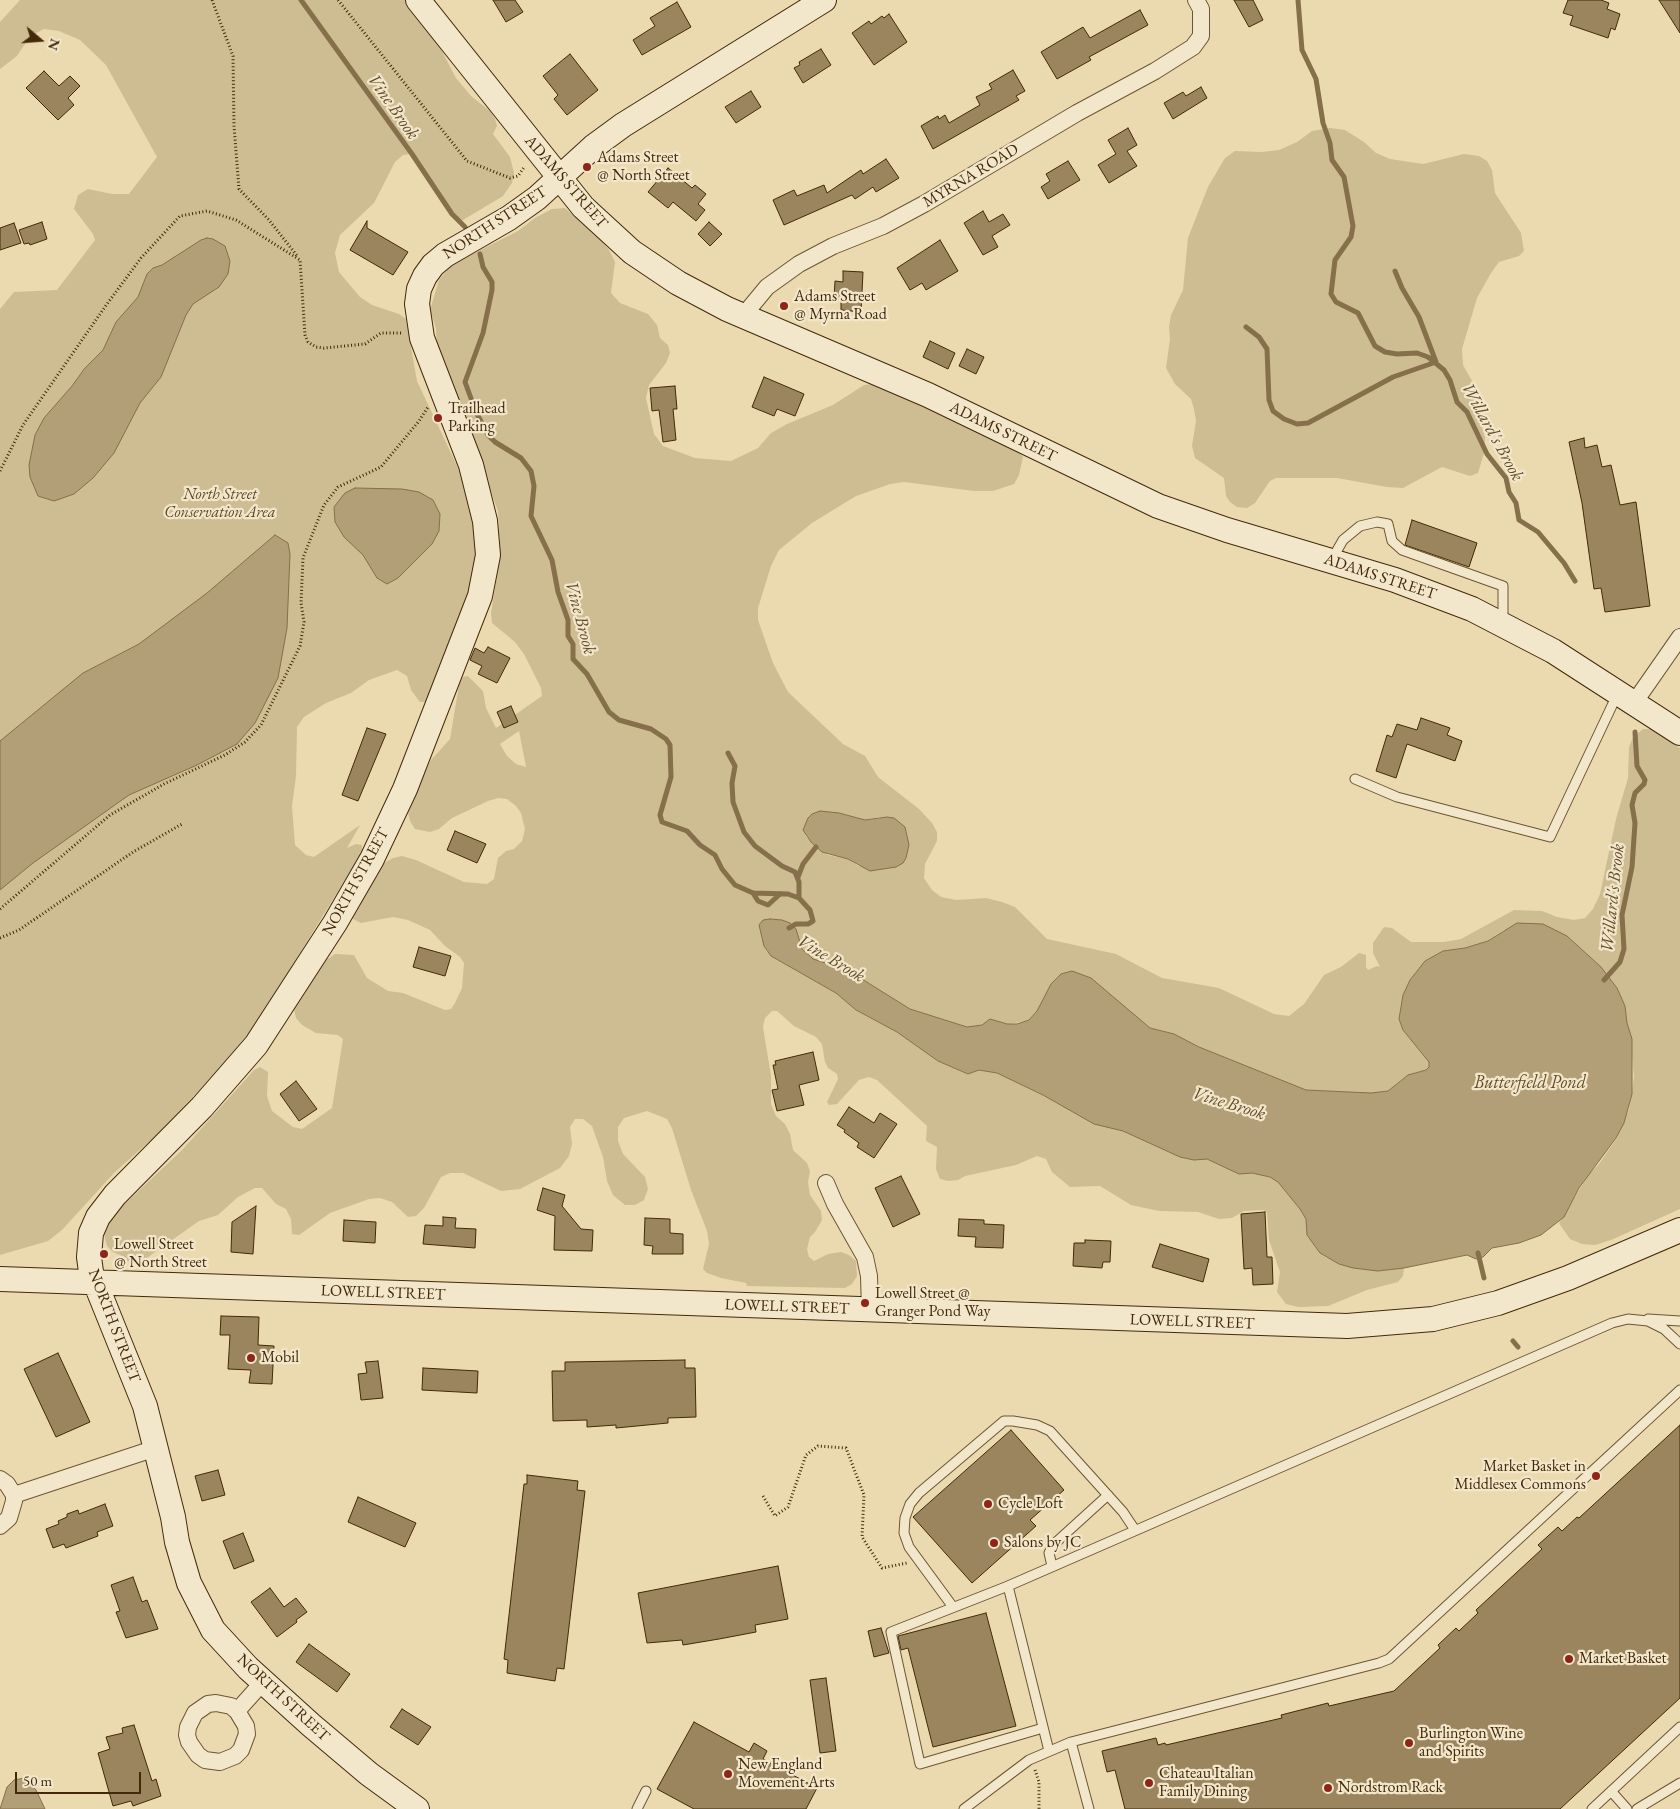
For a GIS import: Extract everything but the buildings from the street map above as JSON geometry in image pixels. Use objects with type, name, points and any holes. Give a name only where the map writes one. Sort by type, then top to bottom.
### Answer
[{"type":"main road","name":"ADAMS STREET","points":[[418,0],[583,207],[632,252],[678,283],[743,316],[928,395],[1158,506],[1227,530],[1435,594],[1503,623],[1553,651],[1680,733]]},
{"type":"main road","name":"NORTH STREET","points":[[416,1809],[362,1768],[263,1682],[212,1630],[190,1583],[177,1542],[156,1448],[140,1395],[94,1283],[89,1264],[91,1233],[98,1217],[115,1195],[226,1082],[276,1018],[368,866],[393,815],[424,744],[480,596],[488,555],[485,521],[476,480],[440,391],[420,329],[417,304],[419,289],[434,265],[520,211],[559,179],[593,147],[622,125],[824,0]]},
{"type":"main road","name":"LOWELL STREET","points":[[0,1278],[94,1283],[1301,1326],[1365,1326],[1423,1320],[1465,1312],[1514,1298],[1568,1278],[1680,1230]]},
{"type":"street","name":"MYRNA ROAD","points":[[743,316],[767,287],[799,264],[833,246],[883,226],[924,204],[1077,113],[1155,71],[1193,47],[1201,36],[1201,9],[1196,0]]},
{"type":"street","points":[[1626,698],[1680,637]]},
{"type":"street","points":[[826,1183],[835,1204],[865,1257],[869,1276],[870,1310]]},
{"type":"street","points":[[14,1494],[156,1448]]},
{"type":"street","points":[[0,1478],[8,1484],[14,1494],[13,1510],[9,1518],[0,1526]]},
{"type":"street","points":[[237,1711],[263,1682]]},
{"type":"lane","points":[[1331,561],[1339,545],[1354,530],[1371,522],[1388,524],[1392,541],[1402,550],[1503,586],[1503,623]]},
{"type":"lane","points":[[1355,780],[1397,797],[1550,837],[1626,698]]},
{"type":"lane","points":[[1043,1728],[920,1764],[891,1632],[1008,1586],[1612,1323],[1638,1318],[1680,1321]]},
{"type":"lane","points":[[1638,1318],[1661,1327],[1680,1344]]},
{"type":"lane","points":[[964,1809],[1029,1760],[1049,1750],[1072,1742],[1384,1661],[1397,1653],[1680,1390]]},
{"type":"lane","points":[[953,1607],[946,1594],[909,1547],[904,1533],[905,1518],[914,1498],[1004,1422],[1013,1421],[1046,1428],[1108,1495],[1135,1530]]},
{"type":"lane","points":[[1052,1566],[1050,1553],[1052,1544],[1108,1495]]},
{"type":"lane","points":[[1008,1586],[1049,1750]]},
{"type":"lane","points":[[1592,1809],[1680,1726]]},
{"type":"lane","points":[[1072,1742],[1089,1809]]},
{"type":"lane","points":[[1637,1809],[1680,1783]]},
{"type":"lane","points":[[636,1809],[646,1791]]},
{"type":"lane","points":[[1611,1791],[1628,1809]]},
{"type":"path","points":[[212,0],[233,56],[234,126],[239,189],[269,220],[300,260],[305,335],[308,342],[316,347],[324,348],[365,344],[381,333],[405,333],[420,329]]},
{"type":"path","points":[[338,0],[464,158],[471,164],[510,178],[518,176],[524,171],[526,160]]},
{"type":"path","points":[[0,471],[23,424],[107,304],[141,258],[180,216],[207,211],[236,220],[300,260]]},
{"type":"path","points":[[0,909],[110,815],[164,784],[225,755],[245,742],[261,725],[300,646],[304,622],[301,604],[303,558],[324,504],[338,487],[381,467],[440,391]]},
{"type":"path","points":[[0,938],[20,930],[133,852],[182,824]]},
{"type":"path","points":[[763,1496],[775,1516],[788,1507],[806,1455],[818,1446],[846,1448],[864,1495],[862,1537],[872,1554],[882,1568],[918,1560]]},
{"type":"path","points":[[1029,1760],[1038,1776],[1039,1809]]},
{"type":"green space","name":"North Street Conservation Area","points":[[20,0],[409,0],[435,38],[456,78],[471,96],[490,111],[495,119],[497,126],[493,134],[510,157],[514,173],[512,183],[503,196],[458,223],[411,154],[403,155],[395,162],[374,203],[340,235],[335,253],[339,272],[360,297],[372,305],[399,314],[406,319],[417,381],[465,483],[477,542],[471,589],[427,702],[420,702],[411,690],[407,676],[397,670],[369,680],[351,693],[326,703],[304,717],[297,727],[296,776],[292,806],[295,845],[306,855],[314,857],[360,825],[347,848],[356,844],[362,845],[362,852],[257,1023],[217,1072],[154,1137],[114,1173],[62,1230],[48,1241],[0,1255],[0,309],[14,292],[57,290],[95,240],[93,234],[74,209],[78,195],[88,189],[112,194],[129,194],[157,157],[106,65],[80,40],[59,31],[44,29],[30,36],[17,56],[0,69],[0,22]]},
{"type":"green space","points":[[1330,128],[1345,130],[1364,142],[1376,153],[1390,159],[1423,164],[1464,154],[1479,156],[1487,161],[1492,170],[1495,193],[1521,233],[1524,251],[1519,256],[1499,262],[1491,273],[1477,298],[1462,349],[1463,365],[1476,388],[1476,410],[1485,437],[1484,453],[1478,473],[1470,476],[1442,467],[1403,488],[1337,478],[1276,478],[1270,481],[1255,503],[1247,508],[1237,507],[1226,496],[1224,478],[1195,458],[1192,446],[1196,421],[1191,399],[1175,384],[1166,368],[1171,315],[1183,290],[1188,238],[1208,187],[1225,158],[1235,151],[1262,152],[1279,150],[1297,142],[1312,131]]},
{"type":"green space","points":[[565,208],[598,237],[609,250],[615,262],[611,293],[620,303],[648,314],[657,325],[660,338],[668,345],[670,353],[666,363],[649,385],[646,398],[654,434],[663,446],[695,458],[731,461],[758,448],[771,433],[787,424],[833,405],[864,385],[873,384],[1017,450],[1023,457],[1019,475],[1014,484],[993,491],[974,491],[904,482],[890,484],[856,496],[812,523],[779,550],[771,566],[758,608],[758,620],[773,663],[788,692],[843,744],[865,756],[878,777],[919,809],[932,823],[937,832],[937,841],[925,864],[924,878],[932,890],[941,897],[956,900],[986,898],[1002,902],[1015,907],[1047,939],[1116,954],[1162,978],[1219,988],[1274,1014],[1289,1016],[1304,1004],[1324,975],[1341,967],[1359,953],[1366,955],[1366,967],[1368,970],[1377,966],[1380,967],[1373,953],[1373,943],[1384,927],[1392,928],[1411,942],[1444,942],[1461,939],[1514,910],[1542,911],[1557,917],[1574,920],[1585,918],[1593,909],[1600,894],[1616,819],[1628,778],[1629,747],[1633,737],[1643,729],[1651,729],[1680,748],[1680,1209],[1611,1240],[1595,1245],[1582,1244],[1570,1239],[1559,1223],[1589,1174],[1599,1164],[1617,1138],[1629,1109],[1634,1077],[1630,1032],[1625,1006],[1617,988],[1601,967],[1567,936],[1504,930],[1488,941],[1465,948],[1443,951],[1425,961],[1410,980],[1403,995],[1399,1019],[1403,1030],[1429,1062],[1429,1067],[1426,1070],[1402,1079],[1388,1091],[1371,1093],[1306,1090],[1199,1047],[1174,1034],[1150,1028],[1037,1011],[1029,1020],[1011,1024],[1095,1029],[967,1027],[910,1009],[849,971],[813,959],[799,945],[796,929],[782,920],[776,919],[763,920],[761,933],[766,950],[771,956],[836,993],[857,1011],[897,1032],[938,1061],[967,1074],[979,1070],[997,1073],[1043,1095],[1084,1118],[1123,1131],[1187,1159],[1207,1159],[1233,1171],[1270,1177],[1278,1182],[1300,1209],[1306,1219],[1307,1235],[1320,1253],[1327,1258],[1378,1271],[1404,1268],[1403,1276],[1398,1282],[1367,1290],[1328,1306],[1298,1307],[1286,1304],[1277,1292],[1280,1272],[1269,1240],[1267,1212],[1263,1210],[1244,1211],[1232,1218],[1219,1219],[1198,1212],[1159,1211],[1131,1205],[1100,1186],[1070,1187],[1052,1172],[1046,1159],[1037,1156],[1016,1165],[965,1176],[958,1180],[948,1181],[940,1179],[936,1169],[937,1147],[926,1141],[927,1126],[877,1080],[869,1077],[859,1080],[837,1104],[829,1105],[827,1102],[838,1079],[837,1074],[828,1068],[825,1062],[822,1044],[816,1037],[794,1026],[777,1011],[772,1011],[765,1018],[763,1027],[771,1076],[771,1104],[776,1116],[785,1124],[790,1134],[793,1150],[807,1163],[810,1171],[808,1182],[810,1195],[821,1211],[822,1220],[810,1237],[807,1249],[809,1257],[814,1261],[828,1254],[841,1252],[849,1255],[856,1261],[857,1276],[852,1284],[845,1288],[747,1286],[746,1283],[707,1273],[703,1269],[709,1244],[707,1231],[691,1190],[672,1128],[667,1119],[647,1111],[624,1118],[618,1127],[618,1141],[623,1154],[645,1177],[648,1189],[644,1200],[635,1205],[625,1205],[613,1195],[607,1181],[603,1157],[592,1126],[583,1119],[575,1119],[570,1127],[572,1144],[569,1156],[560,1168],[520,1189],[501,1191],[463,1173],[450,1173],[441,1177],[424,1208],[416,1216],[408,1217],[392,1202],[380,1198],[369,1199],[330,1213],[299,1235],[292,1234],[291,1219],[286,1209],[276,1204],[262,1188],[255,1188],[238,1197],[218,1215],[199,1221],[141,1262],[127,1261],[127,1258],[113,1252],[107,1246],[104,1234],[112,1216],[183,1149],[254,1070],[260,1067],[268,1072],[267,1096],[272,1111],[293,1127],[302,1129],[332,1108],[343,1039],[338,1035],[316,1033],[302,1025],[296,1018],[294,1009],[303,990],[326,960],[335,954],[354,955],[367,978],[388,991],[403,993],[445,1010],[451,1009],[462,988],[464,963],[460,957],[445,946],[430,930],[408,920],[393,917],[361,923],[351,918],[381,865],[393,858],[402,856],[416,860],[464,882],[487,884],[494,879],[498,858],[506,851],[514,849],[522,841],[525,829],[521,813],[507,799],[498,798],[488,801],[452,818],[439,829],[430,832],[415,829],[410,821],[408,812],[431,760],[450,739],[459,685],[463,677],[468,676],[483,691],[486,708],[496,728],[542,696],[541,688],[524,654],[515,642],[492,623],[491,613],[500,557],[498,511],[437,347],[436,328],[430,310],[439,280],[451,265],[518,231],[535,218],[552,209]],"holes":[[[519,731],[526,767],[516,764],[507,756],[500,744]],[[839,813],[865,820],[881,817],[905,827],[907,835],[902,863],[891,867],[858,866],[848,859],[828,855],[816,847],[805,835]]]},
{"type":"water","points":[[207,238],[213,239],[225,246],[230,261],[228,274],[219,287],[193,304],[186,315],[161,377],[140,403],[114,453],[93,478],[74,494],[54,501],[38,496],[30,477],[29,465],[35,435],[44,418],[85,368],[103,350],[116,322],[138,297],[147,274],[153,268],[162,265]]},
{"type":"water","points":[[355,488],[402,489],[419,492],[433,500],[440,514],[439,531],[432,544],[398,578],[387,584],[377,578],[363,555],[344,537],[335,522],[334,507],[345,493]]},
{"type":"water","points":[[275,535],[288,543],[290,554],[287,628],[278,678],[255,723],[237,744],[197,765],[129,795],[33,863],[0,890],[0,741],[83,673],[139,644],[207,593]]},
{"type":"water","points":[[820,811],[839,813],[865,820],[894,818],[905,827],[909,845],[906,858],[903,863],[896,867],[870,871],[848,859],[822,852],[811,842],[803,830],[808,818]]},
{"type":"water","name":"Butterfield Pond","points":[[770,919],[790,923],[796,929],[802,949],[813,959],[849,971],[910,1009],[967,1027],[982,1025],[990,1019],[1007,1024],[1017,1024],[1029,1020],[1037,1011],[1051,984],[1061,974],[1072,971],[1091,978],[1150,1028],[1174,1034],[1199,1047],[1306,1090],[1371,1093],[1388,1091],[1408,1075],[1426,1070],[1429,1067],[1429,1062],[1403,1030],[1399,1019],[1403,995],[1410,980],[1425,961],[1443,951],[1465,948],[1488,941],[1517,923],[1543,924],[1567,936],[1601,967],[1617,988],[1625,1006],[1627,1023],[1632,1039],[1632,1094],[1624,1123],[1616,1138],[1579,1188],[1564,1217],[1541,1235],[1519,1243],[1492,1248],[1483,1257],[1476,1259],[1467,1255],[1404,1268],[1378,1271],[1353,1268],[1339,1264],[1320,1253],[1307,1235],[1306,1219],[1300,1209],[1278,1182],[1270,1177],[1252,1173],[1239,1174],[1207,1159],[1194,1160],[1180,1157],[1123,1131],[1094,1124],[1043,1095],[997,1073],[979,1070],[968,1074],[938,1061],[897,1032],[856,1010],[836,993],[771,956],[764,946],[759,925],[763,920]]},
{"type":"water","points":[[25,1778],[36,1790],[45,1809],[0,1809],[7,1787],[14,1780]]},
{"type":"waterway","name":"Vine Brook","points":[[301,0],[412,154],[452,214],[465,227]]},
{"type":"waterway","name":"Willard's Brook","points":[[1298,0],[1302,50],[1316,79],[1323,123],[1330,143],[1332,160],[1344,177],[1353,226],[1351,237],[1335,260],[1331,294],[1336,302],[1358,313],[1375,346],[1385,352],[1397,354],[1417,353],[1428,357],[1444,370],[1450,380],[1457,402],[1467,412],[1487,454],[1506,478],[1509,492],[1516,503],[1519,520],[1538,532],[1564,563],[1575,581]]},
{"type":"waterway","name":"Vine Brook","points":[[480,254],[483,267],[492,282],[492,290],[483,333],[465,382],[476,412],[488,435],[495,442],[521,458],[531,471],[534,486],[531,516],[552,560],[558,592],[568,620],[568,636],[573,644],[573,659],[587,674],[609,712],[619,720],[651,729],[666,739],[670,745],[671,777],[660,815],[662,822],[687,831],[700,845],[715,855],[722,869],[735,885],[753,893],[788,894],[799,898],[810,910],[813,921],[808,924],[796,924],[789,928]]},
{"type":"waterway","points":[[1246,327],[1259,337],[1267,349],[1269,400],[1273,411],[1284,419],[1297,424],[1308,423],[1393,377],[1436,362],[1419,317],[1402,288],[1395,271]]},
{"type":"waterway","name":"Willard's Brook","points":[[1604,980],[1620,962],[1624,949],[1622,915],[1632,867],[1635,823],[1632,805],[1635,793],[1644,784],[1645,780],[1637,766],[1635,732]]},
{"type":"waterway","points":[[728,753],[735,766],[732,783],[733,802],[744,832],[755,846],[782,866],[795,872],[799,882],[799,898]]},
{"type":"waterway","points":[[798,877],[803,864],[816,847]]},
{"type":"waterway","points":[[753,893],[758,901],[768,905],[780,894]]},
{"type":"waterway","name":"Vine Brook","points":[[1478,1253],[1484,1278]]},
{"type":"waterway","name":"Vine Brook","points":[[1513,1341],[1518,1347]]},
{"type":"place","name":"Adams Street @ North Street","points":[[587,167]]},
{"type":"place","name":"Adams Street @ Myrna Road","points":[[784,306]]},
{"type":"place","name":"Trailhead Parking","points":[[438,418]]},
{"type":"place","name":"Lowell Street @ North Street","points":[[104,1254]]},
{"type":"place","name":"Lowell Street @ Granger Pond Way","points":[[865,1303]]},
{"type":"place","name":"Mobil","points":[[251,1358]]},
{"type":"place","name":"Market Basket in Middlesex Commons","points":[[1596,1476]]},
{"type":"place","name":"Cycle Loft","points":[[988,1504]]},
{"type":"place","name":"Salons by JC","points":[[994,1543]]},
{"type":"place","name":"Market Basket","points":[[1569,1659]]},
{"type":"place","name":"Burlington Wine and Spirits","points":[[1409,1743]]},
{"type":"place","name":"New England Movement Arts","points":[[728,1774]]},
{"type":"place","name":"Chateau Italian Family Dining","points":[[1149,1783]]},
{"type":"place","name":"Nordstrom Rack","points":[[1328,1788]]}]
